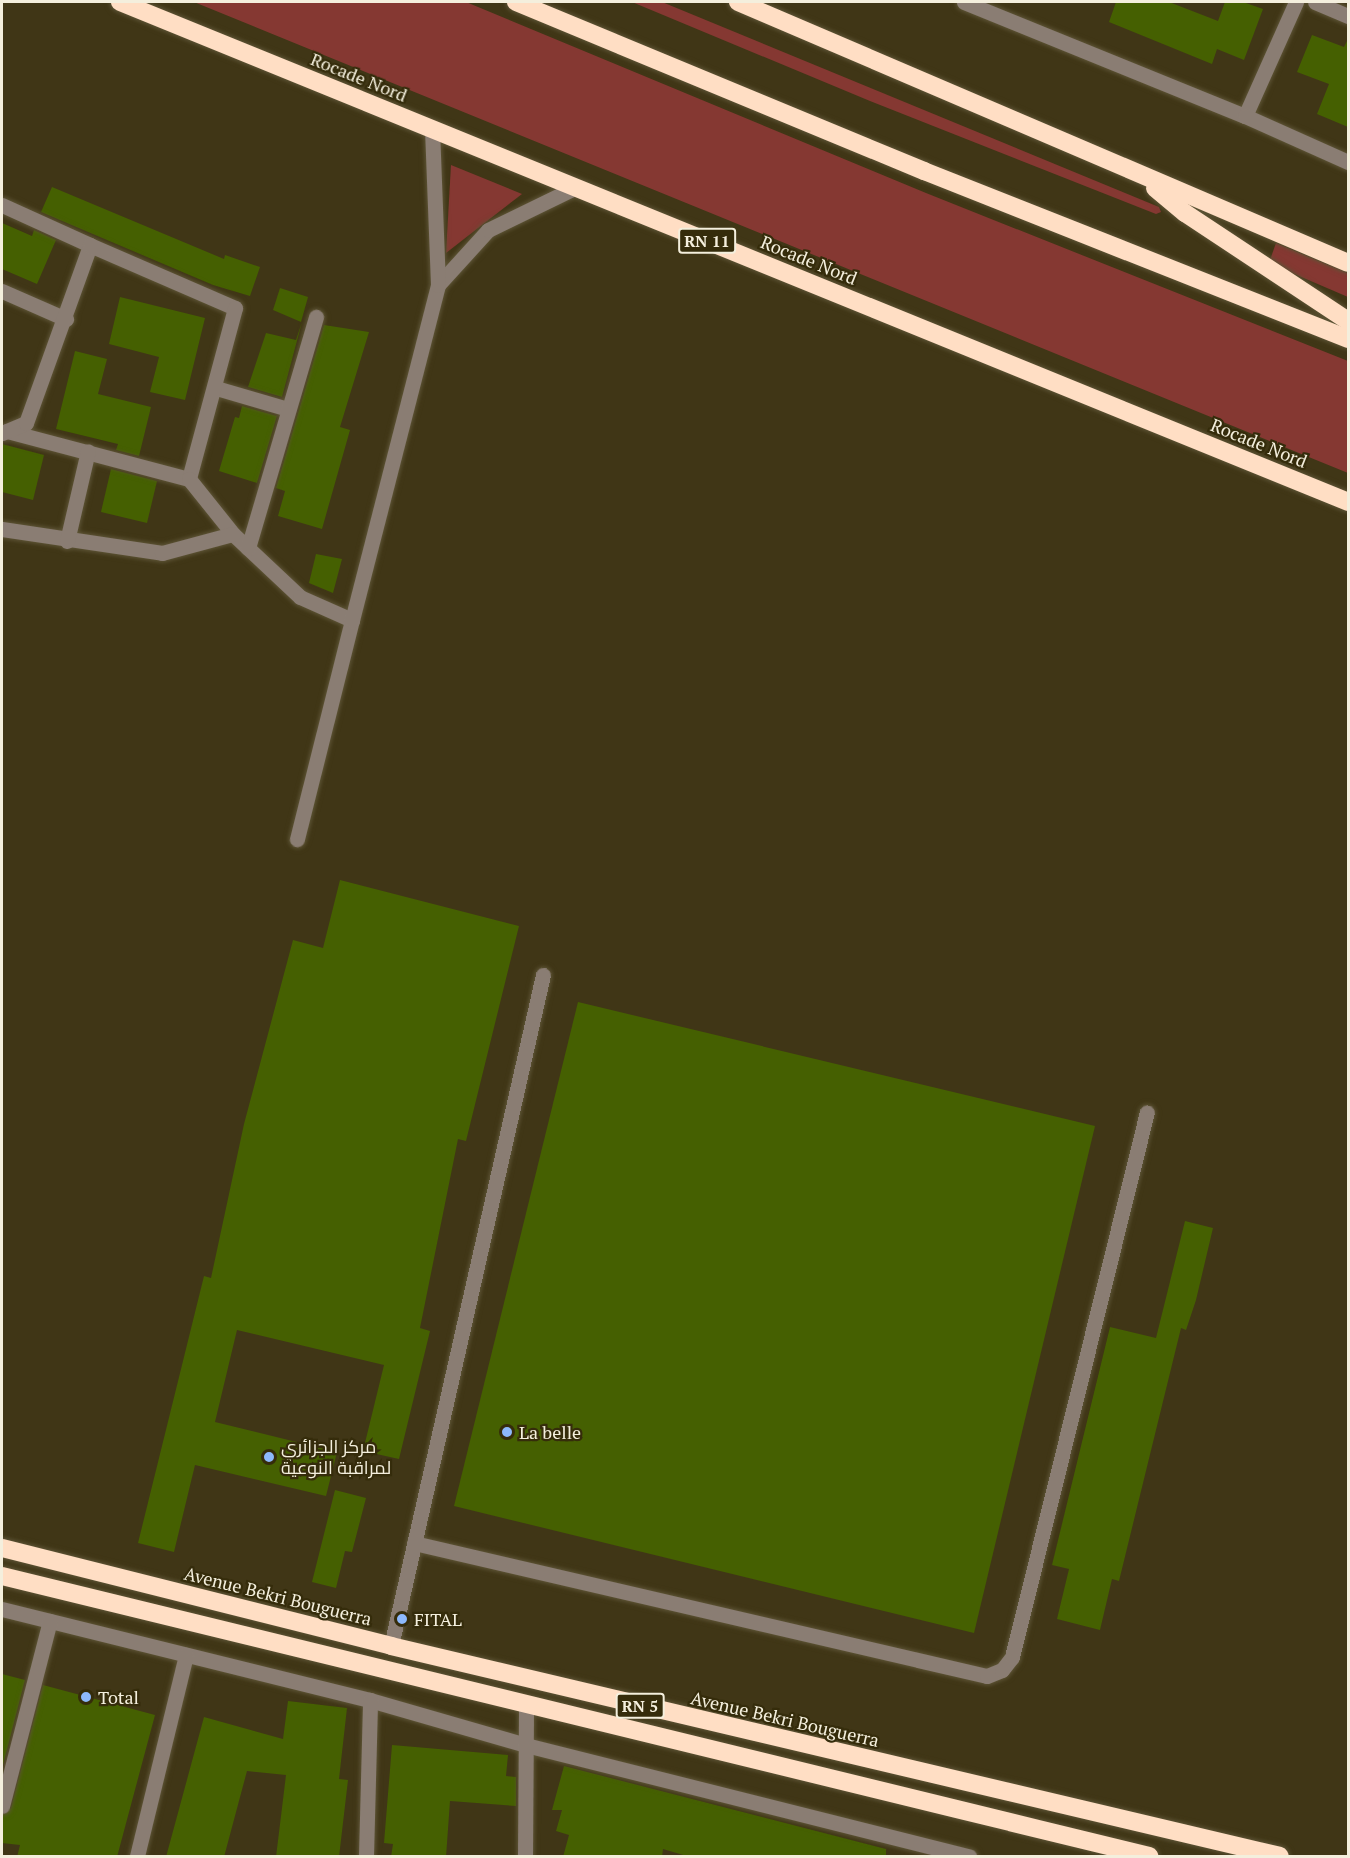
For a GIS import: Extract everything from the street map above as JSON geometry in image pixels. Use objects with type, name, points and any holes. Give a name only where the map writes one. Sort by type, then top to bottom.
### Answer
[{"type":"highway","name":"Rocade Nord","points":[[120,2],[432,131],[1348,502]]},
{"type":"highway","points":[[516,2],[924,171],[1348,339]]},
{"type":"highway","points":[[738,2],[1142,177],[1348,263]]},
{"type":"highway","points":[[1142,177],[1185,213],[1348,321]]},
{"type":"highway","points":[[1294,479],[1348,508]]},
{"type":"highway","name":"Avenue Bekri Bouguerra","points":[[2,1548],[391,1646],[1280,1857]]},
{"type":"highway","name":"RN 5","points":[[2,1576],[1149,1857]]},
{"type":"street","points":[[964,2],[1245,116],[1348,162]]},
{"type":"street","points":[[1245,116],[1296,2]]},
{"type":"street","points":[[1315,2],[1348,16]]},
{"type":"street","points":[[297,839],[438,285],[432,131]]},
{"type":"street","points":[[438,285],[488,230],[574,188]]},
{"type":"street","points":[[2,205],[236,308],[216,388],[189,479]]},
{"type":"street","points":[[4,432],[26,423],[66,319],[90,245]]},
{"type":"street","points":[[2,291],[66,319]]},
{"type":"street","points":[[248,548],[316,317]]},
{"type":"street","points":[[216,388],[288,409]]},
{"type":"street","points":[[4,432],[88,451],[189,479],[233,534],[300,597],[352,620]]},
{"type":"street","points":[[67,541],[88,451]]},
{"type":"street","points":[[2,529],[67,541],[162,552],[233,534]]},
{"type":"street","points":[[391,1646],[543,975]]},
{"type":"street","points":[[414,1543],[987,1676],[1002,1670],[1012,1657],[1147,1112]]},
{"type":"street","points":[[2,1609],[370,1700],[526,1745],[969,1857]]},
{"type":"street","points":[[2,1806],[50,1622]]},
{"type":"street","points":[[137,1857],[186,1655]]},
{"type":"street","points":[[366,1857],[370,1700]]},
{"type":"street","points":[[525,1857],[526,1706]]},
{"type":"shaded area","points":[[194,2],[466,2],[926,193],[1348,361],[1348,473]]},
{"type":"shaded area","points":[[632,2],[662,2],[1159,207],[1161,212],[1156,214],[870,101]]},
{"type":"shaded area","points":[[451,165],[522,194],[446,253]]},
{"type":"shaded area","points":[[1276,243],[1348,273],[1348,297],[1278,267],[1270,260]]},
{"type":"building","points":[[1116,2],[1169,2],[1218,21],[1225,2],[1243,2],[1263,9],[1244,60],[1217,49],[1212,64],[1109,22]]},
{"type":"building","points":[[1312,35],[1344,47],[1348,39],[1348,127],[1317,114],[1329,84],[1297,72]]},
{"type":"building","points":[[52,187],[224,259],[225,255],[260,267],[250,296],[213,285],[41,212]]},
{"type":"building","points":[[2,223],[32,236],[34,230],[56,240],[37,284],[2,269]]},
{"type":"building","points":[[280,288],[308,297],[301,322],[273,310]]},
{"type":"building","points":[[120,297],[205,318],[185,400],[150,392],[159,357],[109,344]]},
{"type":"building","points":[[302,322],[282,397],[248,387],[266,333],[296,340]]},
{"type":"building","points":[[324,325],[369,332],[340,427],[350,430],[322,529],[278,516],[285,491],[276,488]]},
{"type":"building","points":[[75,351],[107,359],[98,394],[151,407],[139,456],[116,450],[118,444],[56,429]]},
{"type":"building","points":[[242,406],[277,416],[257,483],[219,471],[235,417],[239,418]]},
{"type":"building","points":[[2,444],[44,455],[33,500],[2,492]]},
{"type":"building","points":[[111,469],[157,481],[147,523],[101,512]]},
{"type":"building","points":[[316,554],[342,559],[333,593],[309,583]]},
{"type":"building","points":[[340,880],[519,926],[466,1141],[458,1139],[420,1328],[430,1331],[399,1459],[363,1451],[384,1365],[237,1330],[215,1422],[337,1452],[326,1496],[195,1465],[174,1552],[138,1543],[204,1276],[211,1278],[244,1124],[293,940],[323,948]]},
{"type":"building","points":[[578,1002],[1095,1126],[974,1633],[454,1506]]},
{"type":"building","points":[[1185,1221],[1213,1228],[1196,1300],[1186,1330],[1181,1328],[1119,1581],[1112,1579],[1100,1630],[1057,1619],[1069,1569],[1052,1565],[1110,1327],[1156,1338]]},
{"type":"building","points":[[335,1490],[366,1498],[352,1552],[345,1551],[336,1588],[312,1582]]},
{"type":"building","points":[[2,1674],[25,1680],[2,1769]]},
{"type":"building","points":[[43,1685],[155,1715],[117,1857],[17,1857],[20,1845],[2,1843],[2,1815],[11,1808]]},
{"type":"building","points":[[288,1701],[347,1708],[339,1779],[348,1780],[339,1857],[276,1857],[286,1775],[247,1771],[224,1857],[166,1857],[204,1717],[283,1739]]},
{"type":"building","points":[[392,1745],[508,1755],[506,1776],[516,1777],[516,1806],[450,1801],[446,1857],[391,1857],[393,1844],[384,1843]]},
{"type":"building","points":[[564,1766],[886,1849],[886,1857],[690,1857],[663,1849],[662,1857],[563,1857],[569,1835],[556,1831],[562,1810],[552,1810]]},
{"type":"place","name":"La belle","points":[[507,1432]]},
{"type":"place","name":"مركز الجزائري لمراقبة النوعية","points":[[269,1457]]},
{"type":"place","name":"FITAL","points":[[402,1619]]},
{"type":"place","name":"Total","points":[[86,1697]]}]
